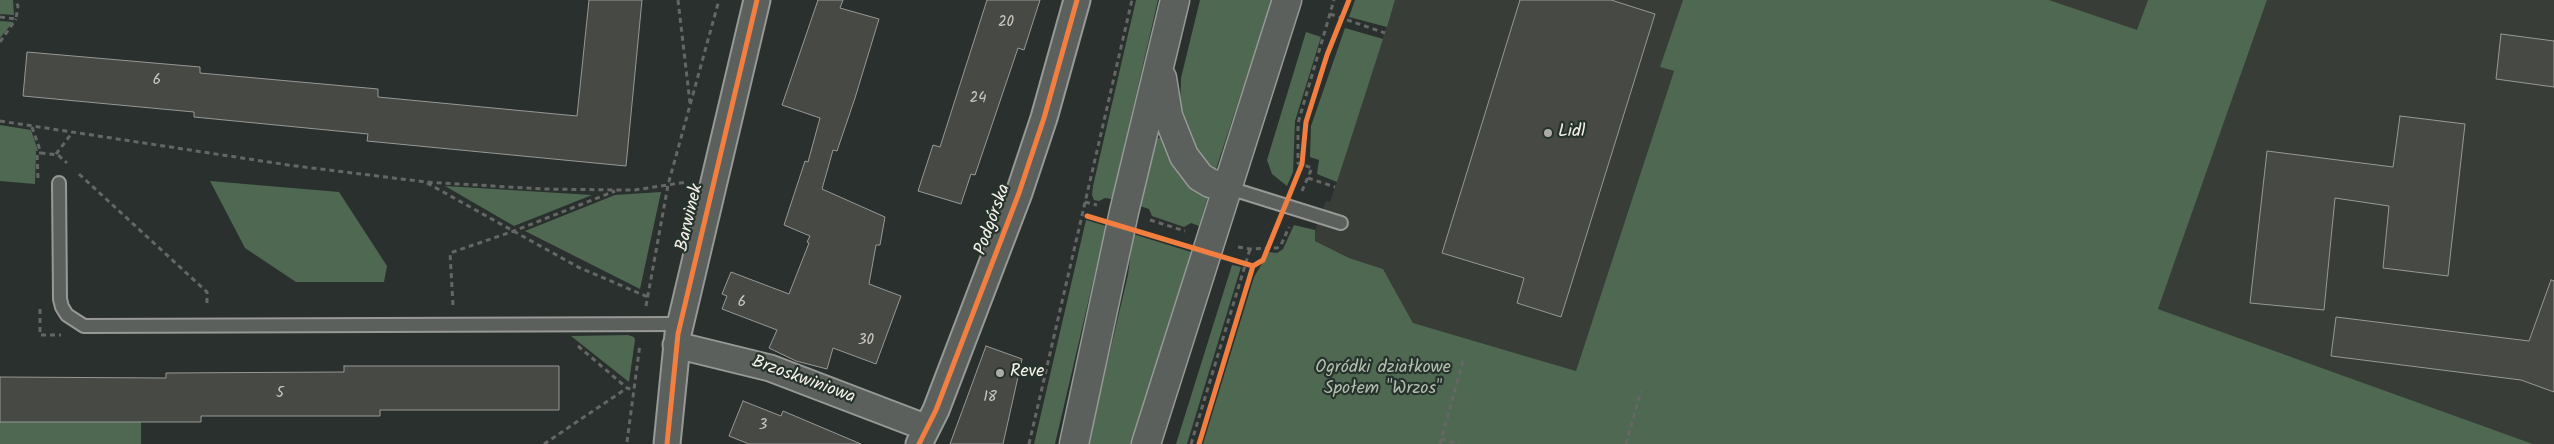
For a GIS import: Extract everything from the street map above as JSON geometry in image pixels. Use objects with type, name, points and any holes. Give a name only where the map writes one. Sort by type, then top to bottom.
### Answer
[{"type":"main road","points":[[1074,444],[1133,222],[1160,66],[1175,0]]},
{"type":"main road","points":[[1146,444],[1229,188],[1287,0]]},
{"type":"main road","points":[[1160,66],[1168,116],[1184,156],[1200,177],[1210,183],[1229,188]]},
{"type":"street","name":"Barwinek","points":[[668,444],[678,335],[756,0]]},
{"type":"street","name":"Podgórska","points":[[923,436],[943,392],[1019,193],[1044,118],[1077,0]]},
{"type":"street","name":"Brzoskwiniowa","points":[[678,335],[770,368],[923,436]]},
{"type":"lane","points":[[59,183],[60,299],[67,315],[84,326],[454,323],[588,326],[678,335]]},
{"type":"lane","points":[[1229,188],[1341,223]]},
{"type":"path","points":[[0,42],[16,19],[18,6],[15,0]]},
{"type":"path","points":[[678,0],[690,106]]},
{"type":"path","points":[[645,311],[668,185],[719,0]]},
{"type":"path","points":[[1029,444],[1085,216],[1132,0]]},
{"type":"path","points":[[1301,193],[1312,168],[1298,162],[1298,122],[1334,0]]},
{"type":"path","points":[[1338,28],[1344,13]]},
{"type":"path","points":[[1330,14],[1385,33]]},
{"type":"path","points":[[0,17],[16,19]]},
{"type":"path","points":[[0,121],[288,165],[426,182],[543,189],[618,190],[715,178]]},
{"type":"path","points":[[32,127],[41,153],[56,154],[207,292],[207,325]]},
{"type":"path","points":[[56,154],[73,133]]},
{"type":"path","points":[[1265,253],[1302,164],[1305,148]]},
{"type":"path","points":[[1308,178],[1335,187]]},
{"type":"path","points":[[426,182],[578,267],[648,297]]},
{"type":"path","points":[[454,323],[450,253],[514,232],[618,190]]},
{"type":"path","points":[[1085,216],[1188,232]]},
{"type":"path","points":[[1238,247],[1250,249],[1277,248],[1281,245],[1290,224]]},
{"type":"path","points":[[1191,444],[1250,249]]},
{"type":"path","points":[[1208,253],[1253,266]]},
{"type":"path","points":[[627,442],[641,336]]},
{"type":"path","points":[[571,340],[627,388],[634,390]]},
{"type":"path","points":[[1440,444],[1464,357]]},
{"type":"path","points":[[544,444],[627,388]]},
{"type":"path","points":[[1626,444],[1641,390]]},
{"type":"path","points":[[1441,439],[1459,444]]},
{"type":"shaded area","points":[[1395,0],[1683,0],[1661,67],[1674,71],[1576,371],[1413,323],[1383,269],[1349,258],[1315,241],[1315,230],[1326,201],[1330,202],[1337,182]]},
{"type":"shaded area","points":[[2049,0],[2148,0],[2137,31]]},
{"type":"shaded area","points":[[2267,0],[2554,0],[2554,444],[2533,444],[2158,309]]},
{"type":"green space","points":[[0,0],[13,0],[14,15],[0,14]]},
{"type":"green space","points":[[1136,0],[1158,0],[1112,199],[1105,198],[1099,201],[1094,200],[1092,195],[1093,186]]},
{"type":"green space","points":[[1200,0],[1272,0],[1215,172],[1194,151],[1180,115],[1181,78]]},
{"type":"green space","points":[[1355,0],[1395,0],[1387,27],[1349,17]]},
{"type":"green space","name":"Ogródki działkowe Społem \"Wrzos\"","points":[[1683,0],[2049,0],[2137,30],[2148,0],[2267,0],[2158,309],[2533,444],[1203,444],[1254,277],[1269,252],[1277,253],[1283,249],[1294,225],[1315,230],[1315,241],[1349,258],[1383,269],[1413,323],[1576,371],[1674,71],[1660,67]]},
{"type":"green space","points":[[0,21],[13,22],[0,38]]},
{"type":"green space","points":[[1345,28],[1383,39],[1337,182],[1317,174],[1319,160],[1310,157],[1311,126]]},
{"type":"green space","points":[[1306,32],[1321,37],[1295,121],[1293,172],[1287,186],[1272,174],[1267,160]]},
{"type":"green space","points":[[0,125],[31,130],[38,151],[36,151],[35,184],[0,181]]},
{"type":"green space","points":[[1161,137],[1208,196],[1199,226],[1191,223],[1184,227],[1152,216],[1149,209],[1140,206],[1155,140]]},
{"type":"green space","points":[[210,181],[339,192],[387,266],[384,282],[296,282],[245,248]]},
{"type":"green space","points":[[445,186],[592,195],[514,226]]},
{"type":"green space","points":[[661,192],[640,289],[525,231],[615,195]]},
{"type":"green space","points":[[1086,220],[1106,226],[1055,444],[1034,444]]},
{"type":"green space","points":[[1133,234],[1191,252],[1131,444],[1088,444],[1128,275]]},
{"type":"green space","points":[[1232,265],[1241,267],[1187,444],[1176,444]]},
{"type":"green space","points":[[628,335],[634,337],[635,340],[629,382],[571,336]]},
{"type":"green space","points":[[0,422],[141,422],[141,444],[0,444]]},
{"type":"building","points":[[589,0],[642,0],[626,166],[367,141],[368,134],[194,117],[194,112],[23,96],[27,52],[200,67],[200,73],[378,89],[378,97],[577,116]]},
{"type":"building","points":[[818,0],[843,0],[840,8],[879,19],[855,98],[837,151],[833,150],[822,189],[885,217],[880,245],[876,245],[869,284],[901,296],[876,364],[833,348],[827,369],[796,361],[769,348],[777,330],[722,309],[727,296],[722,294],[731,272],[789,294],[809,243],[807,242],[810,236],[784,225],[805,161],[808,162],[820,118],[782,105]]},
{"type":"building","points":[[987,0],[1040,0],[1024,50],[1018,48],[975,175],[971,174],[961,204],[918,191],[933,145],[940,147]]},
{"type":"building","name":"Lidl","points":[[1520,0],[1611,0],[1655,14],[1561,317],[1517,303],[1524,278],[1442,253]]},
{"type":"building","points":[[2501,34],[2554,41],[2554,87],[2496,79]]},
{"type":"building","points":[[2400,116],[2465,124],[2448,276],[2383,268],[2389,206],[2335,198],[2324,310],[2250,303],[2267,151],[2393,167]]},
{"type":"building","points":[[2551,280],[2554,281],[2554,392],[2521,380],[2331,356],[2336,317],[2529,341]]},
{"type":"building","points":[[986,346],[1022,359],[1003,444],[950,444]]},
{"type":"building","points":[[344,366],[559,366],[559,410],[380,410],[380,416],[201,416],[201,422],[0,422],[0,377],[166,378],[166,373],[344,372]]},
{"type":"building","points":[[743,401],[781,416],[783,411],[861,444],[749,444],[729,436]]},
{"type":"cycle path","points":[[667,444],[678,334],[757,0]]},
{"type":"cycle path","points":[[919,444],[936,410],[1019,193],[1044,118],[1077,0]]},
{"type":"cycle path","points":[[1199,444],[1253,266],[1263,260],[1302,164],[1306,122],[1327,55],[1349,0]]},
{"type":"cycle path","points":[[1087,216],[1253,266]]},
{"type":"place","name":"Lidl","points":[[1548,133]]},
{"type":"place","name":"Reve","points":[[1000,373]]}]
